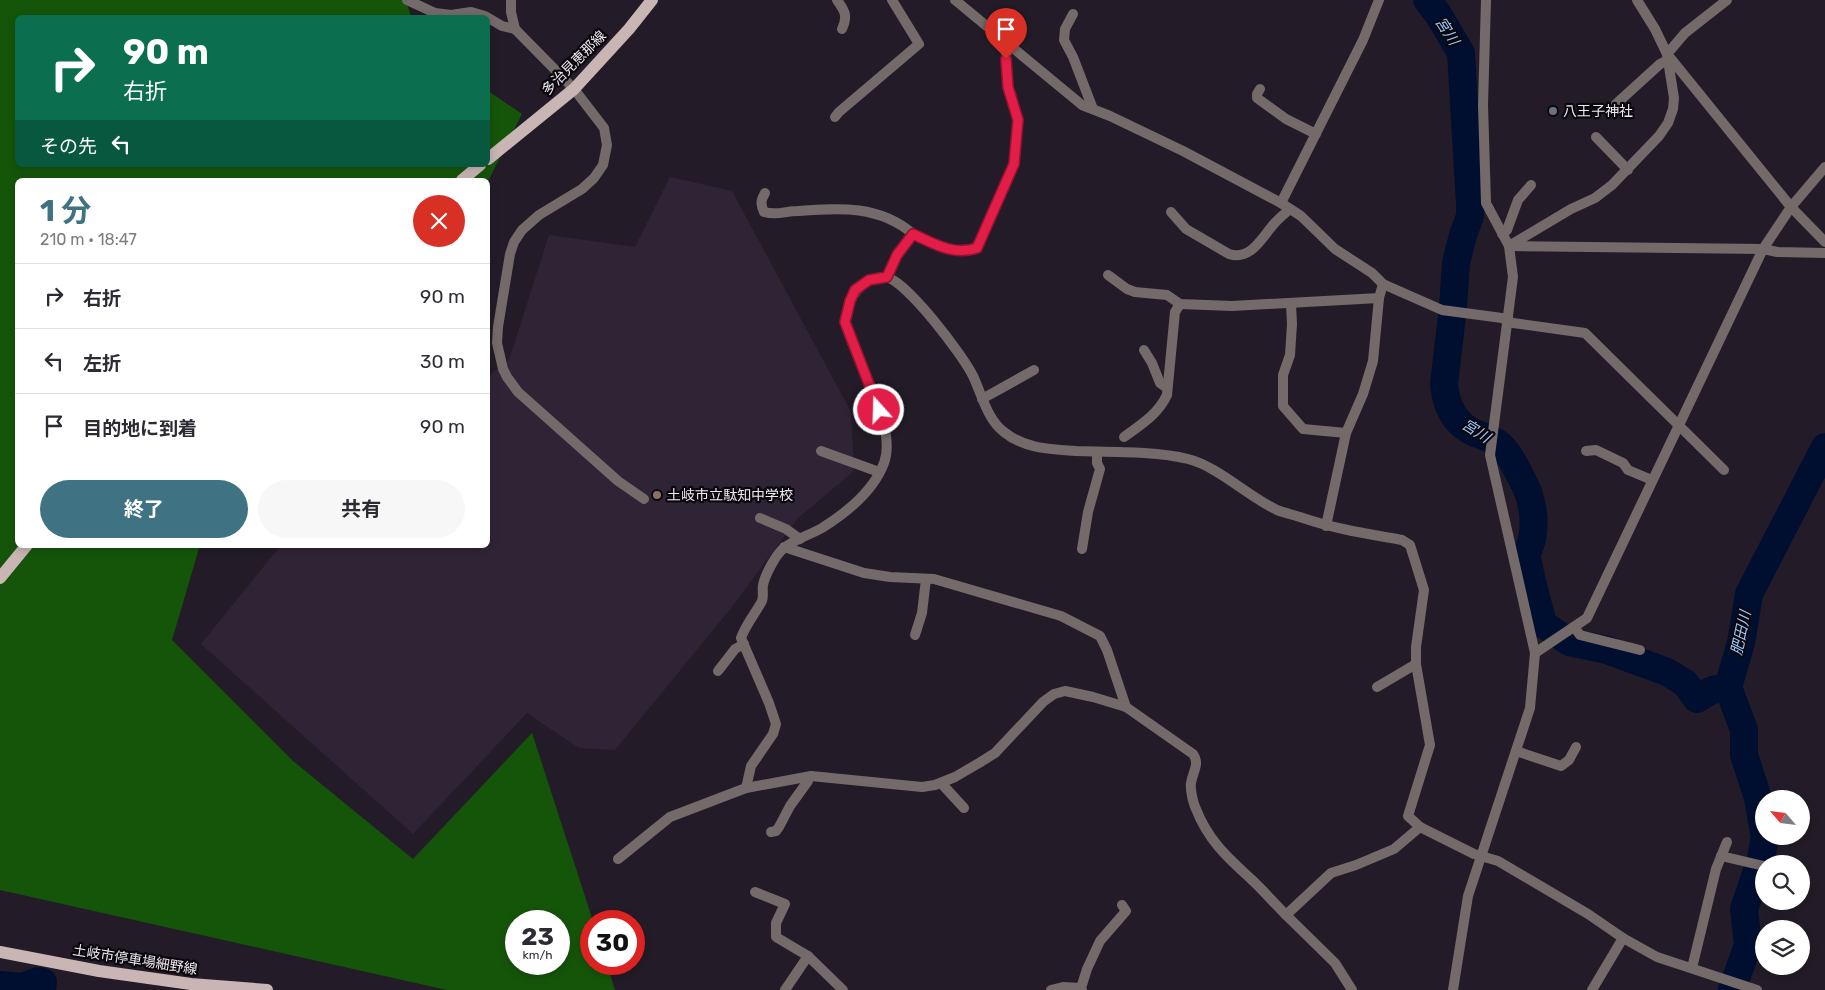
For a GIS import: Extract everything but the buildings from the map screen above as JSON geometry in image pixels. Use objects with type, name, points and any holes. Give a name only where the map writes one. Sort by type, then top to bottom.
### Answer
[{"type":"main road","name":"多治見恵那線","points":[[490,157],[574,88],[629,29],[652,0]]},
{"type":"main road","points":[[464,178],[478,167]]},
{"type":"main road","points":[[0,578],[25,548]]},
{"type":"main road","name":"土岐市停車場細野線","points":[[0,952],[99,971],[181,983],[267,990]]},
{"type":"street","points":[[407,0],[435,13],[451,15],[471,12],[482,15]]},
{"type":"street","points":[[511,0],[511,12],[515,29],[574,88],[604,128],[607,145],[603,165],[594,178],[582,189],[539,215],[522,230],[514,242],[510,254],[498,327],[498,349],[507,376],[518,392],[618,481],[644,499]]},
{"type":"street","points":[[837,0],[846,17],[842,29]]},
{"type":"street","points":[[835,117],[919,44],[892,0]]},
{"type":"street","points":[[955,0],[1082,105],[1183,150],[1286,206],[1316,229],[1335,249],[1372,274],[1383,284],[1442,310],[1502,318],[1507,321],[1585,333],[1724,470]]},
{"type":"street","points":[[1171,212],[1186,229],[1229,254],[1236,256],[1253,250],[1286,206],[1316,134],[1363,40],[1379,0]]},
{"type":"street","points":[[1453,990],[1468,896],[1530,708],[1535,653],[1490,455],[1513,278],[1509,246],[1486,203],[1484,105],[1486,0]]},
{"type":"street","points":[[1637,0],[1655,29],[1668,57],[1792,207],[1825,242]]},
{"type":"street","points":[[1616,104],[1668,57],[1685,33],[1727,0]]},
{"type":"street","points":[[1073,14],[1065,28],[1064,40],[1093,109]]},
{"type":"street","points":[[490,18],[502,26],[515,29]]},
{"type":"street","points":[[765,193],[761,199],[761,206],[764,212],[774,215],[791,211],[833,209],[867,211],[892,221],[913,234],[944,248],[960,252],[977,248],[1014,164],[1018,120],[1008,87],[1006,59],[1008,43]]},
{"type":"street","points":[[1509,246],[1571,209],[1596,198],[1628,170],[1659,136],[1668,123],[1674,109],[1668,57]]},
{"type":"street","points":[[1260,89],[1257,98],[1286,119],[1316,134]]},
{"type":"street","points":[[1596,137],[1628,170]]},
{"type":"street","points":[[1535,653],[1587,618],[1763,248],[1792,207],[1825,167]]},
{"type":"street","points":[[1502,234],[1507,230],[1518,200],[1531,185]]},
{"type":"street","points":[[887,277],[897,255],[913,234]]},
{"type":"street","points":[[1509,246],[1763,248],[1777,252],[1825,253]]},
{"type":"street","points":[[1108,275],[1127,289],[1135,292],[1167,295],[1180,304],[1232,306],[1379,298]]},
{"type":"street","points":[[746,788],[750,766],[773,734],[776,724],[741,638],[745,626],[763,599],[764,583],[777,556],[784,547],[821,528],[843,512],[866,492],[885,461],[884,425],[845,322],[855,290],[869,280],[887,277],[899,284],[948,338],[973,375],[982,400],[997,426],[1020,442],[1046,449],[1164,455],[1190,459],[1217,473],[1277,510],[1326,526],[1402,540],[1410,546],[1424,590],[1416,648],[1416,664],[1430,745],[1408,816],[1420,827],[1474,854],[1498,861],[1657,957],[1757,990]]},
{"type":"street","points":[[1326,526],[1346,433],[1363,394],[1374,361],[1379,298],[1383,284]]},
{"type":"street","points":[[1124,437],[1157,411],[1164,400],[1175,312],[1180,304]]},
{"type":"street","points":[[1291,304],[1290,355],[1283,375],[1283,406],[1303,429],[1346,433]]},
{"type":"street","points":[[1144,350],[1152,363],[1160,383],[1167,388]]},
{"type":"street","points":[[982,400],[1034,370]]},
{"type":"street","points":[[1586,451],[1596,450],[1623,463],[1628,470],[1652,480]]},
{"type":"street","points":[[821,451],[879,472]]},
{"type":"street","points":[[1082,549],[1088,512],[1100,469],[1097,452]]},
{"type":"street","points":[[760,518],[786,529],[800,539]]},
{"type":"street","points":[[784,547],[864,573],[890,577],[934,579],[1061,616],[1100,636],[1108,650],[1126,708]]},
{"type":"street","points":[[915,635],[922,614],[926,579]]},
{"type":"street","points":[[1571,628],[1580,635],[1640,650]]},
{"type":"street","points":[[718,671],[735,649],[744,644]]},
{"type":"street","points":[[1377,686],[1416,664]]},
{"type":"street","points":[[618,858],[670,818],[746,788],[808,777],[922,787],[935,786],[955,777],[995,753],[1043,702],[1054,694],[1064,691],[1093,697],[1126,708],[1193,754],[1197,759],[1191,784],[1195,808],[1207,832],[1228,859],[1252,879],[1334,963],[1352,990]]},
{"type":"street","points":[[1516,751],[1561,766],[1569,760],[1576,748]]},
{"type":"street","points":[[771,832],[776,831],[779,827],[790,806],[808,781],[808,777]]},
{"type":"street","points":[[941,783],[964,808]]},
{"type":"street","points":[[1286,915],[1331,873],[1394,849],[1420,827]]},
{"type":"street","points":[[1696,970],[1716,869],[1726,857],[1726,842]]},
{"type":"street","points":[[1726,857],[1755,864]]},
{"type":"street","points":[[755,892],[785,904],[776,923],[776,937],[808,956],[843,990]]},
{"type":"street","points":[[1051,990],[1063,987],[1081,989],[1087,969],[1100,941],[1126,911],[1122,905]]},
{"type":"street","points":[[1592,990],[1623,938]]},
{"type":"street","points":[[785,990],[808,956]]},
{"type":"shaded area","name":"土岐市立駄知中学校","points":[[670,177],[732,191],[851,412],[854,471],[798,518],[731,608],[615,750],[579,748],[527,713],[413,834],[201,644],[279,548],[490,548],[490,374],[509,360],[549,235],[635,247]]},
{"type":"green space","points":[[0,0],[406,0],[410,15],[15,15],[15,167],[490,167],[490,92],[522,114],[490,178],[15,178],[15,548],[199,548],[172,640],[293,761],[413,859],[532,733],[589,910],[580,910],[580,975],[610,975],[615,990],[447,990],[0,890]]},
{"type":"waterway","name":"宮川","points":[[1427,0],[1438,14],[1461,53],[1470,204],[1470,216],[1456,263],[1444,384],[1445,392],[1449,406],[1456,419],[1468,429],[1503,447],[1525,486],[1531,501],[1534,524],[1527,557],[1543,624],[1569,642],[1607,650],[1667,672],[1685,683],[1697,699],[1712,690],[1728,687]]},
{"type":"waterway","name":"肥田川","points":[[1755,790],[1744,755],[1744,730],[1728,687],[1741,643],[1749,594],[1825,447]]},
{"type":"waterway","name":"肥田川","points":[[1732,990],[1748,945],[1744,909],[1761,859],[1763,845]]},
{"type":"waterway","name":"肥田川","points":[[0,985],[22,987],[38,981],[43,982],[42,990]]},
{"type":"waterway","name":"肥田川","points":[[7,990],[8,986]]},
{"type":"place","name":"八王子神社","points":[[1553,111]]},
{"type":"place","name":"土岐市立駄知中学校","points":[[657,495]]},
{"type":"route","points":[[879,410],[845,322],[850,301],[855,290],[869,280],[887,277],[897,255],[913,234],[944,248],[960,252],[977,248],[1014,164],[1018,120],[1008,87],[1006,59]]}]
